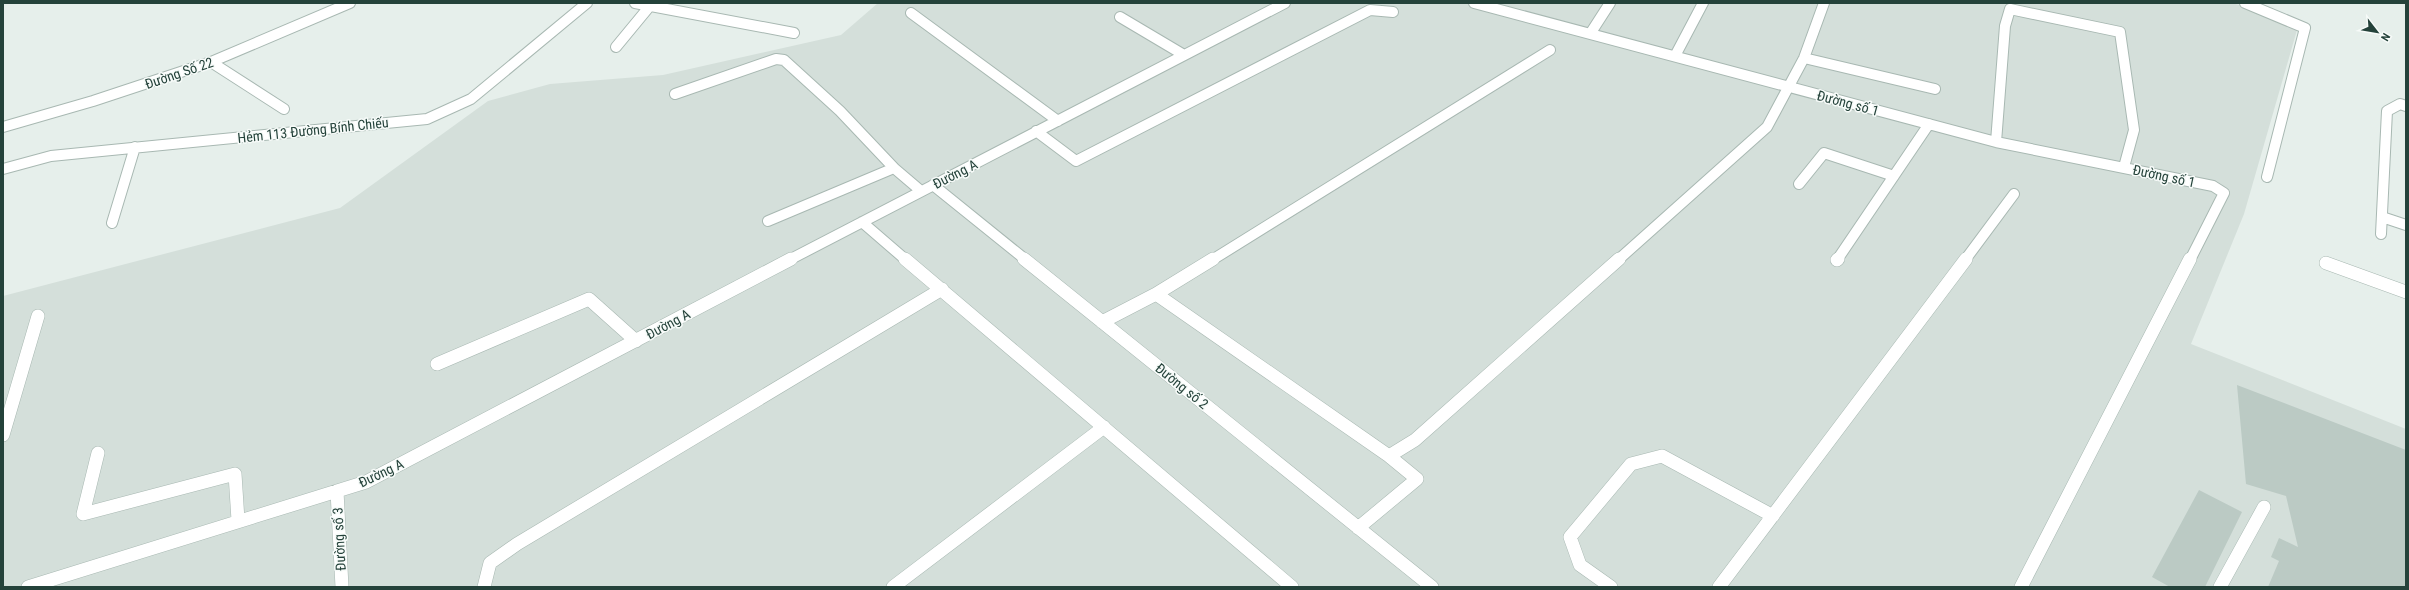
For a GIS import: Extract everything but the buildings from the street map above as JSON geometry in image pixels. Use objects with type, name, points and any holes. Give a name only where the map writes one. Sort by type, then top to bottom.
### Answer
[{"type":"street","name":"Đường Số 22","points":[[3,127],[93,102],[211,62],[350,3]]},
{"type":"street","name":"Hẻm 113 Đường Bính Chiếu","points":[[3,169],[51,156],[427,119],[470,99],[587,3]]},
{"type":"street","points":[[635,3],[680,15],[749,24],[794,33]]},
{"type":"street","name":"Đường A","points":[[28,587],[238,520],[366,482],[932,185],[1285,3]]},
{"type":"street","name":"Đường số 1","points":[[1474,3],[1996,142],[2213,186],[2224,193],[2021,587]]},
{"type":"street","points":[[1590,34],[1610,3]]},
{"type":"street","points":[[1675,56],[1703,3]]},
{"type":"street","points":[[1389,456],[1415,440],[1768,127],[1804,58],[1824,3]]},
{"type":"street","points":[[2245,3],[2305,28],[2267,177]]},
{"type":"street","points":[[616,47],[649,7]]},
{"type":"street","points":[[1996,142],[2005,26],[2010,9],[2120,32],[2134,130],[2124,167]]},
{"type":"street","points":[[1036,131],[1076,161],[1370,10],[1393,12]]},
{"type":"street","points":[[911,13],[1058,120]]},
{"type":"street","points":[[1120,17],[1184,55]]},
{"type":"street","points":[[1102,322],[1156,294],[1550,50]]},
{"type":"street","points":[[1804,58],[1935,90]]},
{"type":"street","points":[[675,94],[776,59],[784,60],[840,112],[894,168],[921,191]]},
{"type":"street","points":[[211,62],[284,109]]},
{"type":"street","points":[[2381,234],[2387,111],[2400,104],[2406,106]]},
{"type":"street","points":[[1837,260],[1929,124]]},
{"type":"street","points":[[112,223],[135,148]]},
{"type":"street","points":[[1799,184],[1824,153],[1894,176]]},
{"type":"street","points":[[768,221],[894,168]]},
{"type":"street","name":"Đường số 2","points":[[932,185],[1432,587]]},
{"type":"street","points":[[1719,587],[2014,194]]},
{"type":"street","points":[[2382,217],[2406,225]]},
{"type":"street","points":[[862,222],[1292,587]]},
{"type":"street","points":[[2326,263],[2406,292]]},
{"type":"street","points":[[484,587],[490,563],[517,544],[942,289]]},
{"type":"street","points":[[1156,294],[1389,456],[1416,479],[1358,528]]},
{"type":"street","points":[[437,364],[589,299],[636,341]]},
{"type":"street","points":[[3,435],[38,316]]},
{"type":"street","points":[[893,587],[1104,427]]},
{"type":"street","points":[[98,453],[83,514],[235,474],[238,520]]},
{"type":"street","points":[[1612,587],[1580,565],[1570,537],[1631,464],[1662,456],[1772,516]]},
{"type":"street","name":"Đường số 3","points":[[337,491],[342,587]]},
{"type":"street","points":[[2220,587],[2264,507]]},
{"type":"shaded area","points":[[878,3],[2231,3],[2245,6],[2297,30],[2244,214],[2191,344],[2406,429],[2406,587],[3,587],[3,296],[340,208],[488,101],[550,84],[663,75],[841,35]]}]
